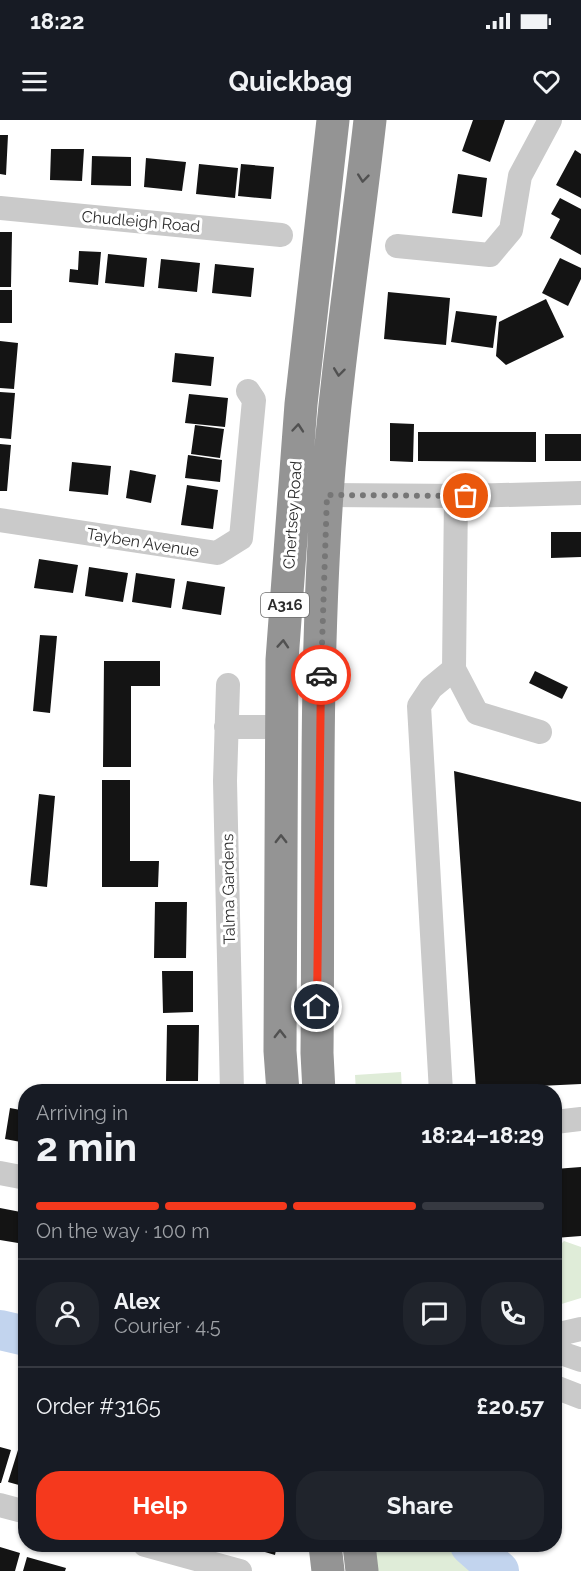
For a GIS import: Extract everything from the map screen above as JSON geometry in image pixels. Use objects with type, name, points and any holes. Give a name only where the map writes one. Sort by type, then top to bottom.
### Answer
[{"type":"highway","name":"Chertsey Road","points":[[282,1084],[280,1051],[283,648],[297,450],[333,120]]},
{"type":"highway","name":"Chertsey Road","points":[[318,1084],[316,1053],[320,682],[327,495],[336,395],[370,120]]},
{"type":"highway","points":[[326,1552],[328,1571]]},
{"type":"highway","points":[[360,1552],[362,1571]]},
{"type":"street","points":[[397,246],[490,255],[511,230],[519,176],[550,120]]},
{"type":"street","name":"Chudleigh Road","points":[[0,208],[281,235]]},
{"type":"street","name":"Tayben Avenue","points":[[0,520],[217,553],[241,538],[254,400],[248,391]]},
{"type":"street","points":[[327,495],[470,496],[581,493]]},
{"type":"street","points":[[470,496],[454,669],[477,713],[540,732]]},
{"type":"street","points":[[441,1084],[419,706],[431,687],[454,669]]},
{"type":"street","name":"Talma Gardens","points":[[228,685],[226,727],[232,1084]]},
{"type":"street","points":[[226,727],[282,727]]},
{"type":"street","points":[[562,1121],[581,1119]]},
{"type":"street","points":[[0,1173],[18,1176]]},
{"type":"street","points":[[562,1333],[581,1329]]},
{"type":"street","points":[[562,1353],[581,1360]]},
{"type":"street","points":[[562,1390],[581,1397]]},
{"type":"street","points":[[0,1505],[18,1510]]},
{"type":"street","points":[[171,1552],[240,1571]]},
{"type":"green space","points":[[401,1072],[402,1084],[356,1084],[355,1075]]},
{"type":"green space","points":[[564,1241],[581,1247],[581,1298],[562,1304],[562,1243]]},
{"type":"green space","points":[[372,1552],[488,1552],[487,1555],[497,1571],[374,1571]]},
{"type":"building","points":[[473,120],[505,120],[490,162],[462,151]]},
{"type":"building","points":[[0,135],[8,135],[6,175],[0,174]]},
{"type":"building","points":[[51,149],[84,149],[82,181],[50,180]]},
{"type":"building","points":[[575,150],[581,154],[581,198],[556,185]]},
{"type":"building","points":[[92,156],[131,157],[131,186],[91,185]]},
{"type":"building","points":[[146,158],[186,162],[182,191],[144,187]]},
{"type":"building","points":[[199,164],[238,168],[235,198],[196,194]]},
{"type":"building","points":[[241,164],[274,167],[271,199],[238,196]]},
{"type":"building","points":[[458,174],[487,178],[482,217],[452,213]]},
{"type":"building","points":[[560,198],[581,209],[581,255],[550,238],[560,219],[551,214]]},
{"type":"building","points":[[0,232],[12,232],[11,287],[0,287]]},
{"type":"building","points":[[79,251],[101,252],[98,285],[69,282],[70,269],[78,270]]},
{"type":"building","points":[[108,254],[147,258],[144,287],[105,283]]},
{"type":"building","points":[[560,258],[581,268],[581,279],[568,306],[542,293]]},
{"type":"building","points":[[161,259],[200,263],[197,292],[158,288]]},
{"type":"building","points":[[215,264],[254,268],[251,297],[212,293]]},
{"type":"building","points":[[0,290],[12,290],[12,323],[0,323]]},
{"type":"building","points":[[388,292],[450,298],[446,345],[384,339]]},
{"type":"building","points":[[546,299],[564,337],[506,365],[496,356],[499,322]]},
{"type":"building","points":[[456,311],[497,316],[493,348],[451,342]]},
{"type":"building","points":[[0,341],[18,343],[14,389],[0,388]]},
{"type":"building","points":[[175,353],[214,357],[211,386],[172,382]]},
{"type":"building","points":[[0,392],[15,393],[11,439],[0,438]]},
{"type":"building","points":[[189,394],[228,398],[225,427],[185,423]]},
{"type":"building","points":[[390,423],[414,424],[413,462],[390,461]]},
{"type":"building","points":[[195,425],[224,429],[220,458],[191,454]]},
{"type":"building","points":[[418,432],[536,432],[536,462],[418,461]]},
{"type":"building","points":[[545,434],[581,434],[581,461],[545,461]]},
{"type":"building","points":[[0,444],[11,445],[7,491],[0,491]]},
{"type":"building","points":[[188,455],[222,460],[220,482],[185,478]]},
{"type":"building","points":[[72,462],[111,466],[108,495],[69,491]]},
{"type":"building","points":[[130,470],[156,475],[151,503],[126,498]]},
{"type":"building","points":[[187,485],[218,490],[213,529],[181,525]]},
{"type":"building","points":[[551,532],[581,532],[581,557],[551,558]]},
{"type":"building","points":[[39,559],[78,565],[73,593],[34,588]]},
{"type":"building","points":[[89,567],[128,573],[123,602],[85,596]]},
{"type":"building","points":[[136,573],[175,579],[171,608],[132,602]]},
{"type":"building","points":[[187,581],[225,587],[221,615],[182,609]]},
{"type":"building","points":[[40,635],[57,636],[50,713],[33,711]]},
{"type":"building","points":[[104,661],[160,661],[160,686],[131,686],[131,767],[103,767]]},
{"type":"building","points":[[535,671],[568,687],[562,699],[529,683]]},
{"type":"building","points":[[454,771],[581,802],[581,1084],[476,1084]]},
{"type":"building","points":[[102,780],[130,780],[130,861],[159,861],[158,887],[102,887]]},
{"type":"building","points":[[39,794],[55,796],[47,887],[30,885]]},
{"type":"building","points":[[155,902],[187,902],[186,958],[154,958]]},
{"type":"building","points":[[162,971],[193,971],[193,1012],[163,1013]]},
{"type":"building","points":[[167,1025],[199,1025],[198,1081],[166,1081]]},
{"type":"building","points":[[10,1108],[18,1110],[18,1141],[5,1139]]},
{"type":"building","points":[[581,1167],[581,1236],[562,1237],[562,1168]]},
{"type":"building","points":[[0,1208],[18,1211],[18,1243],[0,1240]]},
{"type":"building","points":[[0,1447],[11,1450],[1,1483],[0,1483]]},
{"type":"building","points":[[18,1450],[18,1485],[8,1482]]},
{"type":"building","points":[[0,1547],[20,1553],[15,1571],[0,1571]]},
{"type":"building","points":[[27,1557],[66,1568],[65,1571],[23,1571]]},
{"type":"waterway","points":[[0,1330],[18,1334]]},
{"type":"waterway","points":[[478,1552],[499,1571]]},
{"type":"way so far","points":[[321,675],[327,495],[466,496]]},
{"type":"route","points":[[317,1007],[321,675]]}]
